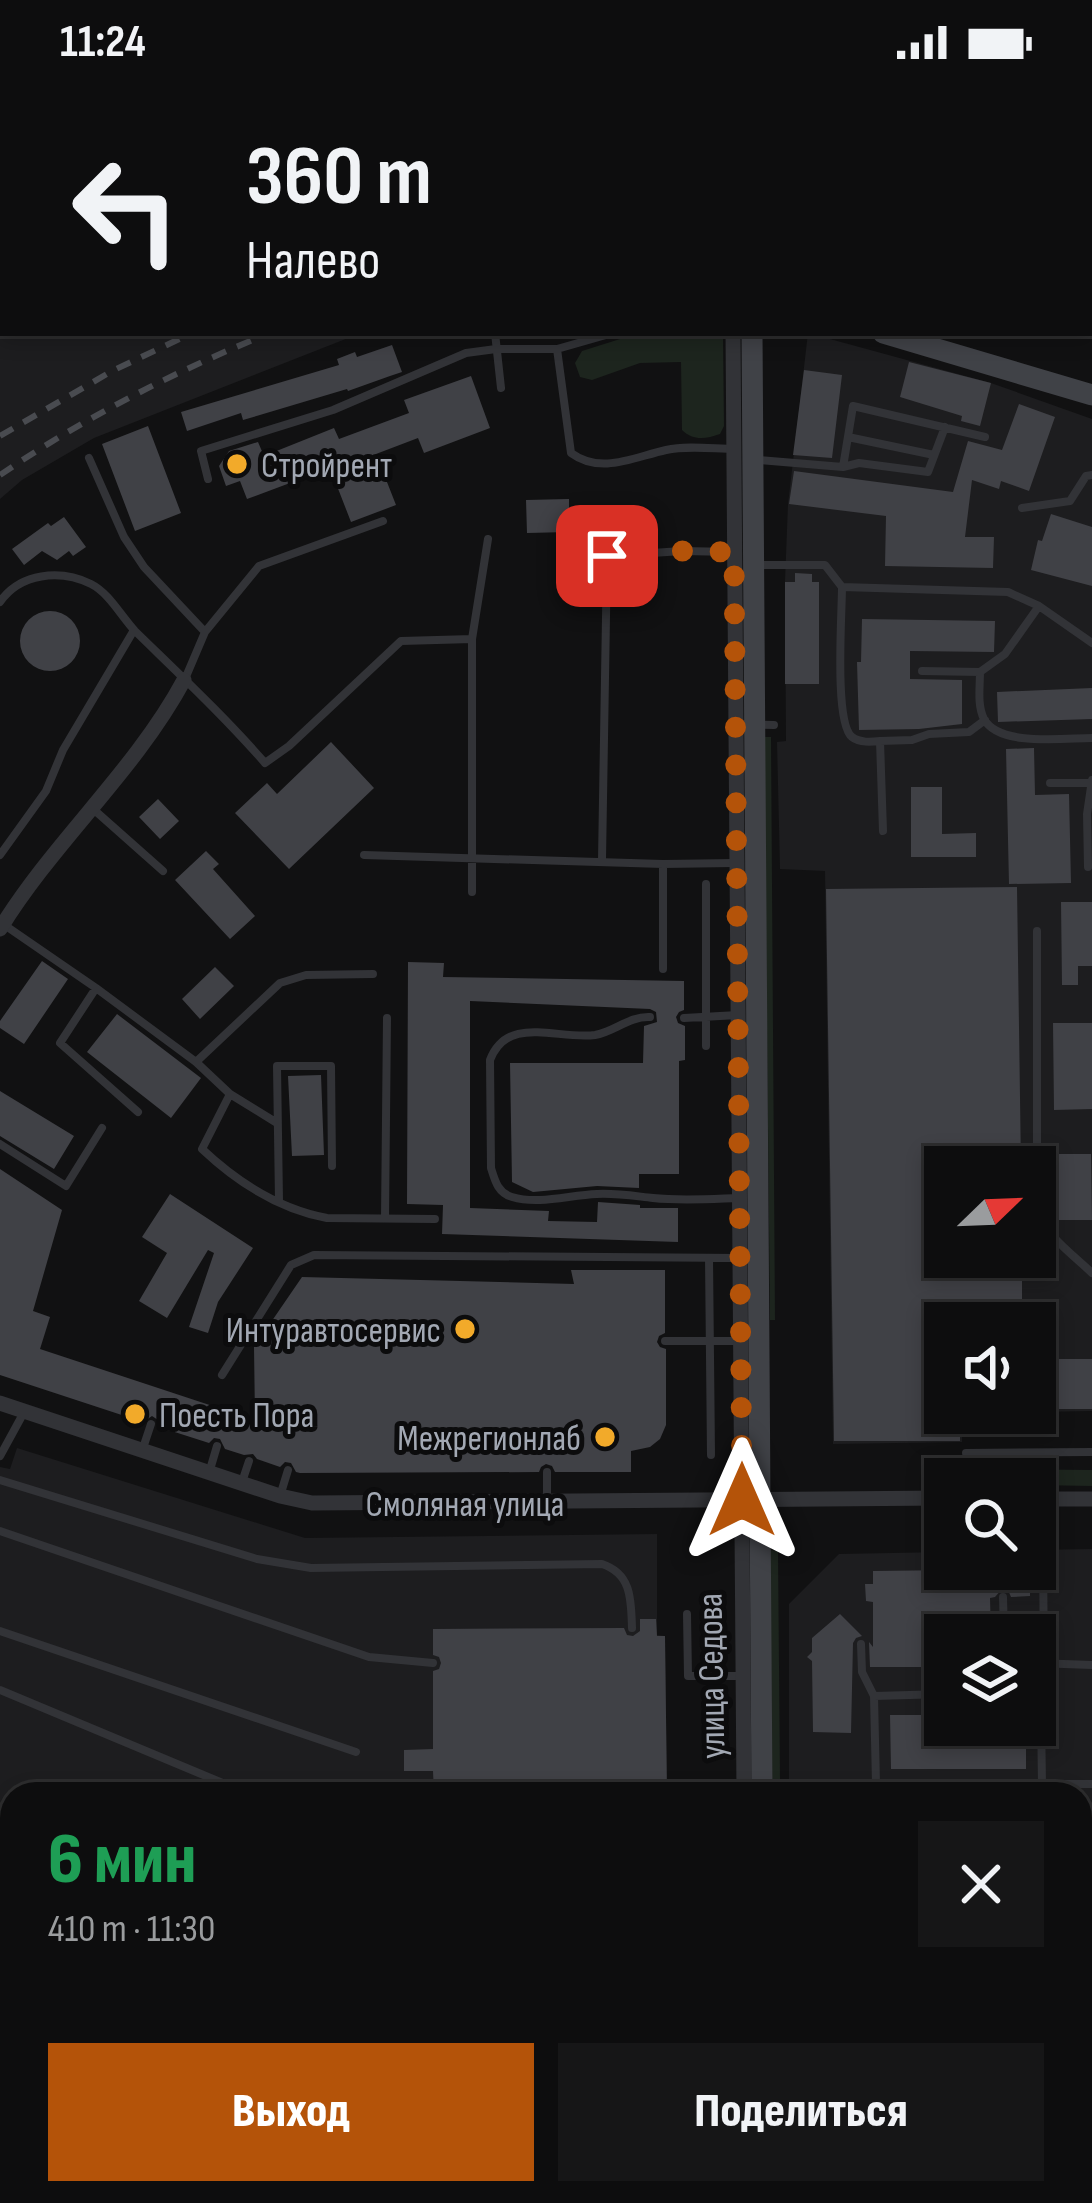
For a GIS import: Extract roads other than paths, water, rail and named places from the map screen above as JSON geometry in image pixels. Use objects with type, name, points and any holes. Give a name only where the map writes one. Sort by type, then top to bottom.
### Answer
[{"type":"street","name":"улица Седова","points":[[733,336],[755,725],[746,864],[756,1782]]},
{"type":"street","name":"улица Седова","points":[[743,454],[752,336]]},
{"type":"street","points":[[893,336],[1092,394]]},
{"type":"street","points":[[1,926],[154,730],[184,680]]},
{"type":"street","name":"улица Седова","points":[[748,1015],[741,1198],[750,1258],[741,1341],[751,1500],[743,1676],[755,1782]]},
{"type":"street","name":"Смоляная улица","points":[[8,1410],[295,1501],[924,1498]]},
{"type":"street","points":[[1056,1498],[1092,1499]]},
{"type":"lane","points":[[495,336],[501,388]]},
{"type":"lane","points":[[208,479],[201,451],[333,410],[466,353],[557,350],[604,336]]},
{"type":"lane","points":[[557,350],[571,453],[585,463],[630,462],[669,449],[928,472],[945,427]]},
{"type":"lane","points":[[842,467],[853,406],[985,436]]},
{"type":"lane","points":[[848,437],[934,455]]},
{"type":"lane","points":[[89,458],[124,536],[144,567],[205,632]]},
{"type":"lane","points":[[1022,508],[1070,501],[1086,476],[1092,475]]},
{"type":"lane","points":[[184,680],[205,632],[259,566],[383,521]]},
{"type":"lane","points":[[472,892],[472,640],[488,539]]},
{"type":"lane","points":[[602,860],[607,556],[682,551],[826,565],[842,587],[841,717],[853,738],[863,742],[912,740],[928,734],[969,732],[985,720]]},
{"type":"lane","points":[[0,602],[8,590],[40,575],[70,576],[96,586],[265,763],[400,641],[472,640]]},
{"type":"lane","points":[[842,587],[1008,592],[1039,606],[1092,643]]},
{"type":"lane","points":[[922,671],[980,672],[1005,655],[1039,606]]},
{"type":"lane","points":[[0,855],[46,791],[63,750],[134,630]]},
{"type":"lane","points":[[980,672],[980,704],[994,730],[1010,738],[1092,738]]},
{"type":"lane","points":[[880,741],[883,831]]},
{"type":"lane","points":[[1050,783],[1092,781],[1088,867]]},
{"type":"lane","points":[[91,807],[164,871]]},
{"type":"lane","points":[[364,855],[746,864]]},
{"type":"lane","points":[[663,969],[664,864]]},
{"type":"lane","points":[[706,884],[706,1046]]},
{"type":"lane","points":[[1,926],[96,988],[196,1062],[230,1094],[277,1123]]},
{"type":"lane","points":[[1037,931],[1037,1213],[1052,1235],[1092,1273]]},
{"type":"lane","points":[[196,1062],[280,983],[306,975],[373,974]]},
{"type":"lane","points":[[96,988],[60,1042],[138,1112]]},
{"type":"lane","points":[[685,1018],[748,1015]]},
{"type":"lane","points":[[650,1017],[597,1035],[524,1032],[495,1046],[490,1060],[495,1181],[514,1198],[614,1194],[741,1198]]},
{"type":"lane","points":[[385,1218],[387,1018]]},
{"type":"lane","points":[[279,1202],[278,1066],[331,1066],[332,1166]]},
{"type":"lane","points":[[230,1094],[202,1149],[232,1178],[295,1210],[327,1219],[435,1219]]},
{"type":"lane","points":[[0,1144],[66,1186],[102,1128]]},
{"type":"lane","points":[[222,1375],[291,1264],[314,1255],[750,1258]]},
{"type":"lane","points":[[710,1258],[711,1455]]},
{"type":"lane","points":[[665,1341],[741,1341]]},
{"type":"lane","points":[[0,1456],[8,1410]]},
{"type":"lane","points":[[142,1451],[151,1424]]},
{"type":"lane","points":[[208,1473],[217,1446]]},
{"type":"lane","points":[[966,1453],[1092,1452]]},
{"type":"lane","points":[[242,1484],[249,1461]]},
{"type":"lane","points":[[280,1496],[289,1470]]},
{"type":"lane","points":[[547,1472],[548,1502]]},
{"type":"lane","points":[[0,1480],[287,1565],[602,1564],[618,1569],[626,1582],[632,1628]]},
{"type":"lane","points":[[0,1532],[369,1657],[433,1663]]},
{"type":"lane","points":[[1003,1597],[1003,1614]]},
{"type":"lane","points":[[687,1614],[688,1676],[743,1676]]},
{"type":"lane","points":[[0,1631],[356,1752]]},
{"type":"lane","points":[[861,1644],[862,1672],[874,1696],[876,1782]]},
{"type":"lane","points":[[1056,1664],[1092,1665]]},
{"type":"lane","points":[[0,1690],[220,1782]]},
{"type":"lane","points":[[874,1696],[924,1695]]},
{"type":"lane","points":[[1041,1746],[1042,1782]]},
{"type":"railway","points":[[0,436],[112,371],[186,336]]},
{"type":"railway","points":[[0,475],[131,397],[263,336]]},
{"type":"place","name":"Стройрент","points":[[237,464]]},
{"type":"place","name":"Интуравтосервис","points":[[465,1329]]},
{"type":"place","name":"Поесть Пора","points":[[135,1414]]},
{"type":"place","name":"Межрегионлаб","points":[[605,1437]]}]
